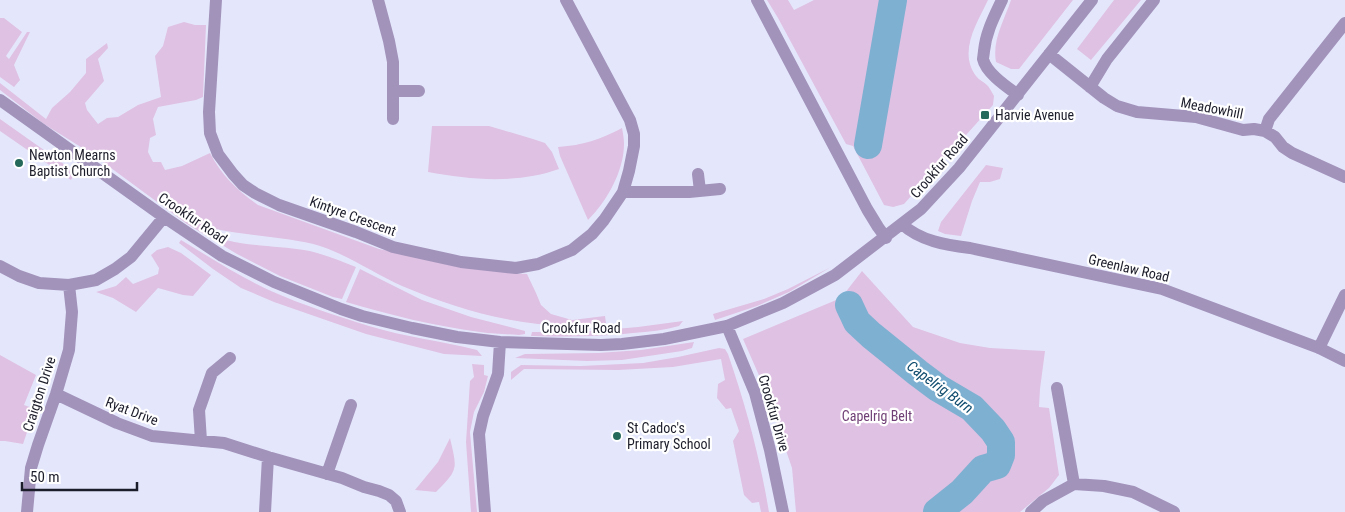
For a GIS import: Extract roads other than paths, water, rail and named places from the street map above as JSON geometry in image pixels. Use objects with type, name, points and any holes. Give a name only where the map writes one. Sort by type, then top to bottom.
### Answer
[{"type":"street","name":"Kintyre Crescent","points":[[216,0],[209,112],[210,133],[218,154],[243,185],[279,205],[393,247],[461,262],[516,268],[538,264],[572,250],[592,234],[623,192],[634,146],[634,134],[630,120],[566,0]]},
{"type":"street","points":[[378,0],[390,41],[393,62],[393,120]]},
{"type":"street","points":[[757,0],[867,210],[886,238]]},
{"type":"street","points":[[1002,0],[990,22],[983,59],[996,78],[1018,95]]},
{"type":"street","name":"Crookfur Road","points":[[0,100],[222,256],[274,282],[342,309],[362,316],[457,337],[500,342],[622,344],[664,339],[727,326],[783,303],[835,275],[886,238],[921,209],[959,168],[1092,0]]},
{"type":"street","points":[[1090,87],[1107,59],[1154,0]]},
{"type":"street","points":[[1345,23],[1269,119],[1265,131],[1275,137],[1283,147],[1292,153],[1345,177]]},
{"type":"street","name":"Meadowhill","points":[[1049,54],[1104,98],[1117,106],[1137,112],[1196,118],[1243,130],[1265,131]]},
{"type":"street","points":[[392,91],[420,91]]},
{"type":"street","points":[[698,174],[700,191]]},
{"type":"street","points":[[623,192],[720,189]]},
{"type":"street","points":[[0,266],[19,276],[39,283],[69,285],[96,280],[115,270],[130,257],[164,217]]},
{"type":"street","name":"Greenlaw Road","points":[[902,224],[918,235],[941,244],[970,248],[1162,289],[1319,348],[1345,361]]},
{"type":"street","name":"Craigton Drive","points":[[27,512],[32,468],[68,350],[72,312],[69,285]]},
{"type":"street","points":[[1319,348],[1345,295]]},
{"type":"street","name":"Crookfur Drive","points":[[727,326],[756,393],[783,512]]},
{"type":"street","points":[[485,512],[479,434],[483,416],[498,374],[500,342]]},
{"type":"street","points":[[201,442],[199,410],[212,373],[230,358]]},
{"type":"street","points":[[1057,388],[1074,484]]},
{"type":"street","name":"Ryat Drive","points":[[56,394],[117,423],[152,436],[224,443],[342,478],[364,488],[389,495],[396,501],[400,512]]},
{"type":"street","points":[[327,474],[351,405]]},
{"type":"street","points":[[265,512],[268,457]]},
{"type":"street","points":[[1031,512],[1043,501],[1074,484],[1104,486],[1133,492],[1174,512]]},
{"type":"waterway","name":"Capelrig Burn","points":[[868,145],[893,0]]},
{"type":"waterway","name":"Capelrig Burn","points":[[849,305],[857,322],[871,335],[938,388],[972,408],[993,430],[1001,442],[1001,455],[997,465],[983,469],[962,492],[937,512]]},
{"type":"place","name":"Harvie Avenue","points":[[985,115]]},
{"type":"place","name":"Newton Mearns Baptist Church","points":[[19,163]]},
{"type":"place","name":"St Cadoc's Primary School","points":[[617,436]]},
{"type":"park label","name":"Capelrig Belt","points":[[877,416]]}]
